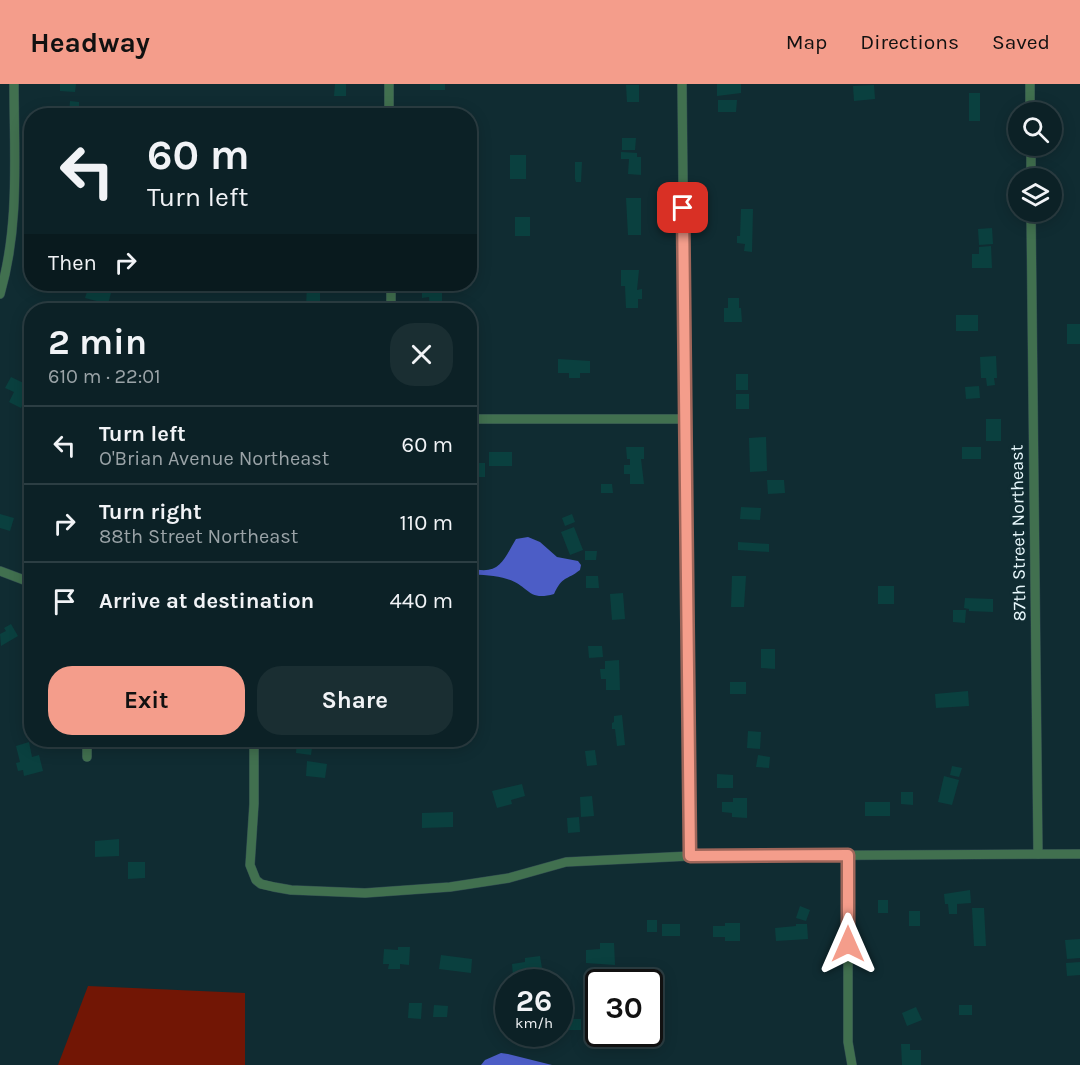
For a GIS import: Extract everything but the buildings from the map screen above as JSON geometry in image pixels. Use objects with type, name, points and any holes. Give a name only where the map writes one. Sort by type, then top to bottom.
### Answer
[{"type":"street","points":[[0,294],[10,247],[15,202],[14,84]]},
{"type":"street","points":[[389,84],[389,108]]},
{"type":"street","points":[[682,84],[690,856]]},
{"type":"street","points":[[1030,84],[1030,102]]},
{"type":"street","name":"87th Street Northeast","points":[[1031,222],[1038,854]]},
{"type":"street","points":[[477,419],[685,419]]},
{"type":"street","points":[[0,571],[24,580]]},
{"type":"street","points":[[87,747],[87,757]]},
{"type":"street","points":[[254,747],[254,804],[250,865],[256,880],[261,884],[291,890],[365,893],[450,887],[508,878],[566,862],[690,856],[1080,854]]},
{"type":"street","points":[[848,855],[848,1042],[852,1065]]},
{"type":"shaded area","points":[[88,986],[245,993],[245,1065],[58,1065]]},
{"type":"water","points":[[528,537],[540,542],[557,557],[578,561],[581,565],[580,570],[562,581],[554,594],[545,596],[533,594],[507,579],[477,575],[477,569],[488,570],[499,565],[516,539]]},
{"type":"water","points":[[501,1053],[552,1065],[481,1065],[485,1060]]},
{"type":"route","points":[[683,208],[690,856],[848,855],[848,944]]}]
